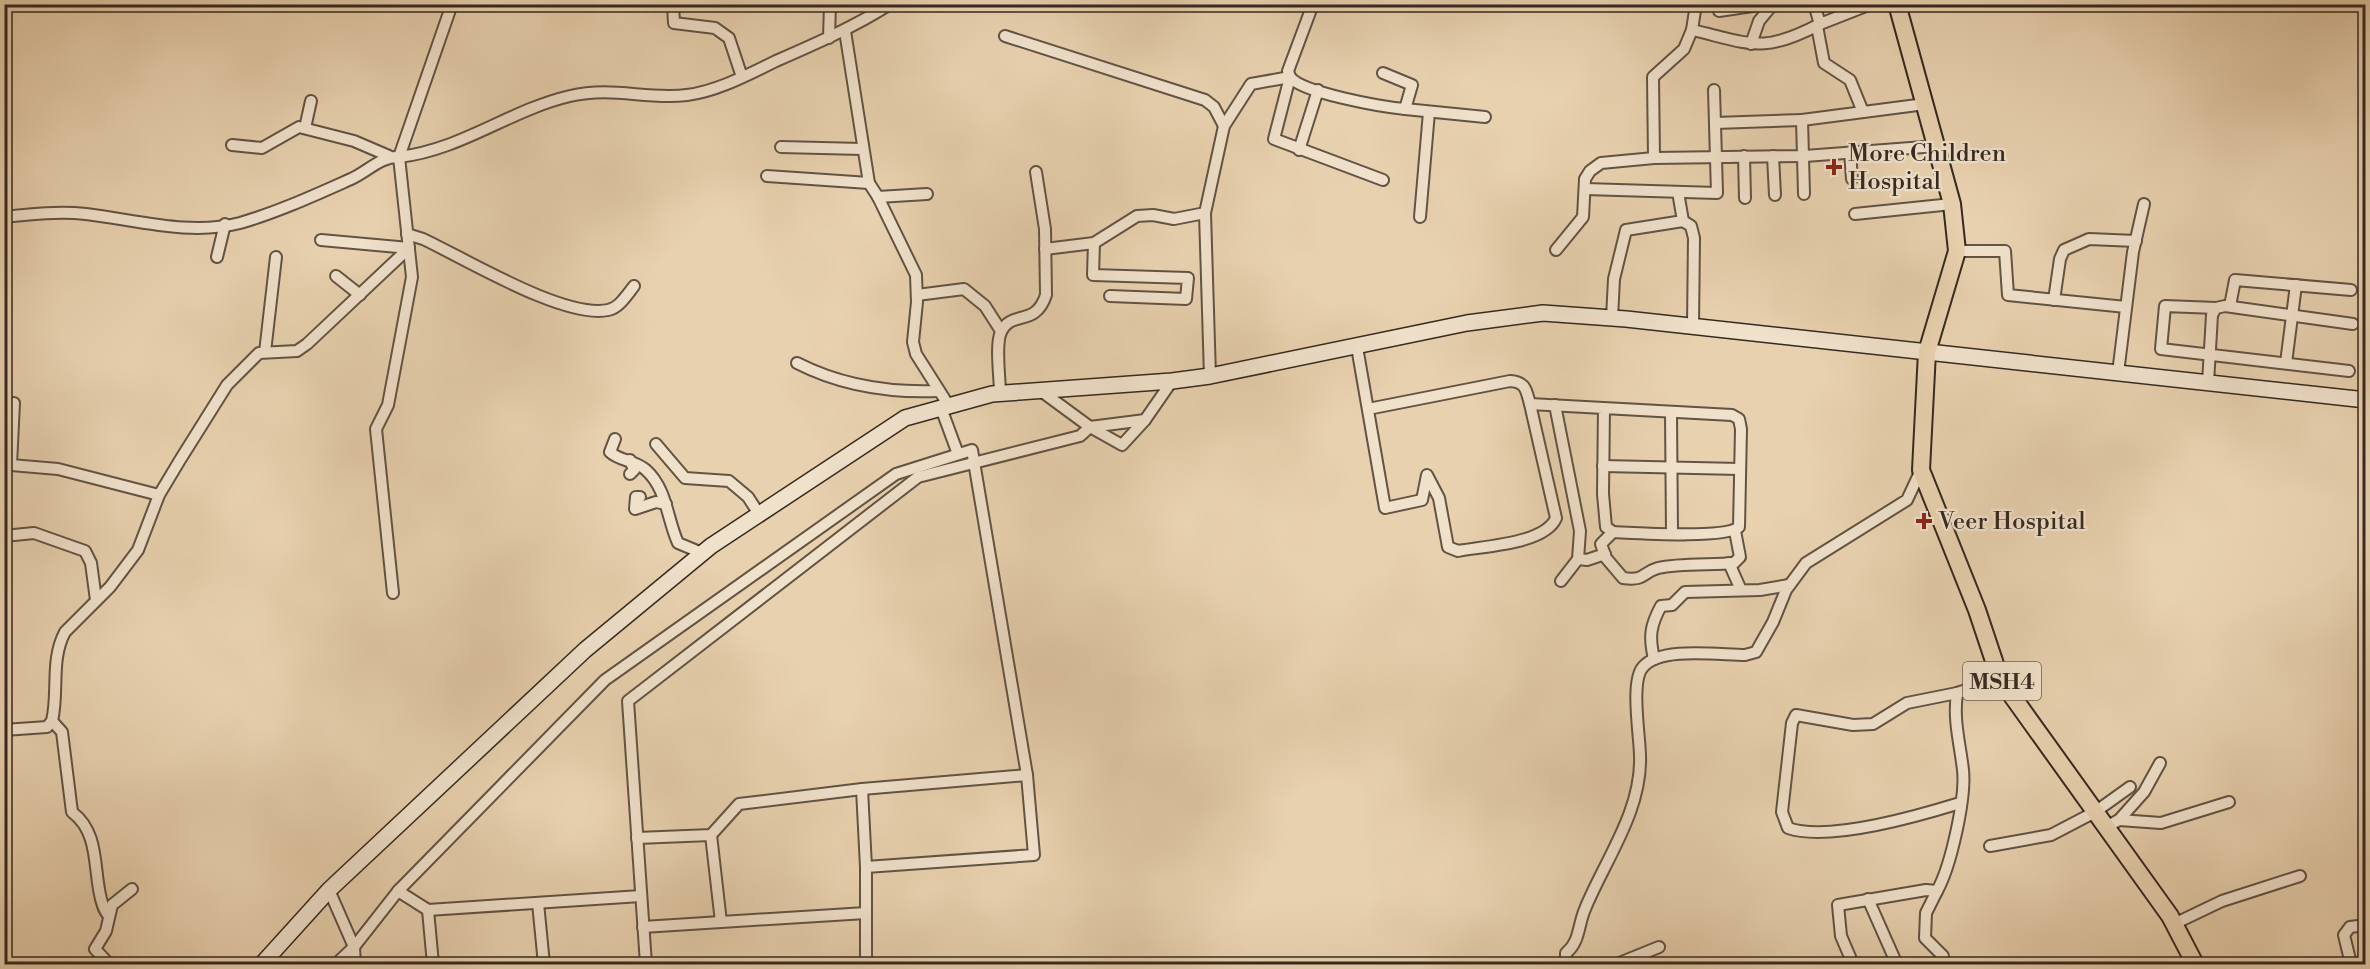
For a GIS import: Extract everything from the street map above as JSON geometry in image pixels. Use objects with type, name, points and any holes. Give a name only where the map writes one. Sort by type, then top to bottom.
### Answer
[{"type":"main road","name":"MSH4","points":[[1897,4],[1952,204],[1958,251],[1928,352],[1921,470],[1977,610],[2001,679],[2095,812],[2112,823],[2174,924],[2195,964]]},
{"type":"street","points":[[393,593],[376,429],[388,405],[407,317],[412,277],[394,157],[452,4]]},
{"type":"street","points":[[673,4],[674,23],[715,28],[729,38],[742,77]]},
{"type":"street","points":[[829,38],[830,4]]},
{"type":"street","points":[[4,217],[56,213],[85,214],[168,227],[239,223],[322,192],[394,157],[457,143],[498,122],[569,96],[600,90],[643,95],[688,95],[742,77],[845,31],[890,4]]},
{"type":"street","points":[[1313,4],[1288,71],[1294,82],[1382,107],[1485,117]]},
{"type":"street","points":[[1654,158],[1653,78],[1684,49],[1692,30],[1696,4]]},
{"type":"street","points":[[1719,11],[1766,4]]},
{"type":"street","points":[[1751,44],[1760,21],[1773,4]]},
{"type":"street","points":[[1814,4],[1824,63],[1850,80],[1863,112]]},
{"type":"street","points":[[1692,30],[1760,46],[1789,41],[1819,25],[1871,4]]},
{"type":"street","points":[[2202,4],[2224,4]]},
{"type":"street","points":[[845,31],[869,183],[916,275],[918,295],[914,342],[916,354],[939,391],[958,454]]},
{"type":"street","points":[[1005,36],[1205,100],[1214,107],[1224,126]]},
{"type":"street","points":[[1383,73],[1412,85],[1405,109]]},
{"type":"street","points":[[1210,376],[1205,278],[1205,213],[1224,126],[1251,84],[1290,77]]},
{"type":"street","points":[[1290,77],[1274,139],[1383,180]]},
{"type":"street","points":[[1299,150],[1318,90]]},
{"type":"street","points":[[1585,189],[1717,193],[1714,90]]},
{"type":"street","points":[[304,128],[311,101]]},
{"type":"street","points":[[1715,123],[1802,120],[1925,104]]},
{"type":"street","points":[[1420,217],[1429,112]]},
{"type":"street","points":[[1802,120],[1805,156],[1804,194]]},
{"type":"street","points":[[232,145],[262,148],[299,127],[354,141],[394,157]]},
{"type":"street","points":[[1556,250],[1583,217],[1585,179],[1595,166],[1654,158],[1805,156],[1936,146]]},
{"type":"street","points":[[781,147],[862,149]]},
{"type":"street","points":[[1850,152],[1852,179]]},
{"type":"street","points":[[1743,156],[1745,198]]},
{"type":"street","points":[[1773,156],[1775,195]]},
{"type":"street","points":[[1000,393],[998,339],[1001,331],[1013,320],[1032,316],[1043,305],[1046,296],[1041,190],[1036,172]]},
{"type":"street","points":[[767,176],[869,183]]},
{"type":"street","points":[[1678,192],[1683,221]]},
{"type":"street","points":[[878,197],[927,194]]},
{"type":"street","points":[[1855,214],[1952,204]]},
{"type":"street","points":[[2118,373],[2136,241],[2144,204]]},
{"type":"street","points":[[1045,249],[1094,243],[1137,216],[1153,215],[1174,219],[1205,213]]},
{"type":"street","points":[[1612,318],[1614,279],[1626,230],[1683,221],[1691,226],[1694,238],[1693,326]]},
{"type":"street","points":[[217,257],[225,225]]},
{"type":"street","points":[[407,234],[423,239],[558,304],[592,311],[609,310],[621,303],[634,286]]},
{"type":"street","points":[[2054,300],[2060,259],[2064,250],[2089,239],[2136,241]]},
{"type":"street","points":[[321,240],[409,248]]},
{"type":"street","points":[[1094,243],[1093,275],[1205,278]]},
{"type":"street","points":[[4,730],[47,727],[52,721],[56,659],[65,632],[96,600],[138,550],[159,495],[227,385],[255,355],[266,352],[297,351],[409,248]]},
{"type":"street","points":[[1958,251],[2005,251],[2008,295],[2126,307]]},
{"type":"street","points":[[266,352],[276,257]]},
{"type":"street","points":[[336,276],[360,295]]},
{"type":"street","points":[[1110,296],[1186,299],[1188,278]]},
{"type":"street","points":[[2229,306],[2235,280],[2351,290]]},
{"type":"street","points":[[2286,363],[2294,315],[2296,285]]},
{"type":"street","points":[[918,295],[964,290],[985,306],[1001,331]]},
{"type":"street","points":[[2349,371],[2161,349],[2165,306],[2216,308],[2229,306],[2353,324]]},
{"type":"street","points":[[2208,383],[2212,315],[2216,308]]},
{"type":"street","points":[[262,964],[329,890],[585,650],[702,553],[905,418],[945,407],[1000,393],[1173,381],[1210,376],[1467,323],[1543,313],[1693,326],[2366,400]]},
{"type":"street","points":[[1357,347],[1385,508],[1422,500],[1427,476],[1442,507],[1448,547],[1458,551],[1521,540],[1546,532],[1552,527],[1556,518],[1530,404],[1524,385],[1520,381],[1510,381],[1368,410]]},
{"type":"street","points":[[797,363],[829,377],[871,388],[897,392],[939,391]]},
{"type":"street","points":[[1041,391],[1090,427],[1122,445],[1145,420],[1173,381]]},
{"type":"street","points":[[15,403],[11,465],[58,469],[159,495]]},
{"type":"street","points":[[1530,404],[1555,405],[1732,415],[1739,419],[1739,527],[1735,531],[1672,533],[1613,532],[1606,527],[1603,466],[1604,408]]},
{"type":"street","points":[[1555,405],[1580,531],[1578,559],[1561,581]]},
{"type":"street","points":[[1671,412],[1672,533]]},
{"type":"street","points":[[646,964],[628,701],[918,477],[1080,436],[1090,427],[1145,420]]},
{"type":"street","points":[[615,439],[610,452],[615,457],[630,460],[648,471],[666,504],[678,543],[702,553]]},
{"type":"street","points":[[656,444],[685,478],[729,481],[748,497],[759,514]]},
{"type":"street","points":[[336,964],[354,946],[398,891],[604,680],[896,474],[972,450],[1027,775],[1034,855],[866,867]]},
{"type":"street","points":[[630,460],[634,470],[630,474]]},
{"type":"street","points":[[1603,466],[1740,469]]},
{"type":"street","points":[[1566,964],[1566,953],[1575,946],[1584,911],[1633,801],[1641,773],[1636,682],[1642,667],[1654,659],[1669,655],[1745,655],[1756,652],[1789,585],[1806,563],[1907,500],[1921,470]]},
{"type":"street","points":[[640,497],[636,497],[635,509],[656,502],[666,504]]},
{"type":"street","points":[[1613,532],[1601,544],[1605,554],[1623,578],[1632,579],[1643,578],[1660,568],[1734,563],[1740,557],[1735,531]]},
{"type":"street","points":[[4,536],[34,533],[85,551],[91,563],[96,600]]},
{"type":"street","points":[[1578,559],[1587,560],[1605,554]]},
{"type":"street","points":[[1729,563],[1741,590]]},
{"type":"street","points":[[1654,659],[1649,639],[1652,624],[1661,606],[1672,605],[1685,592],[1760,590],[1789,585]]},
{"type":"street","points":[[1960,803],[1883,823],[1803,834],[1788,828],[1782,812],[1792,723],[1796,715],[1853,725],[1873,724],[1907,704],[1957,693],[2001,679]]},
{"type":"street","points":[[1943,956],[1925,939],[1926,913],[1947,874],[1960,803],[1963,772],[1954,714],[1957,693]]},
{"type":"street","points":[[52,721],[62,732],[72,812],[84,821],[90,834],[96,883],[105,912],[110,916]]},
{"type":"street","points":[[2112,823],[2144,792],[2160,764]]},
{"type":"street","points":[[638,838],[711,835],[739,804],[862,789],[1027,775]]},
{"type":"street","points":[[1990,846],[2051,835],[2095,812],[2130,787]]},
{"type":"street","points":[[862,789],[866,867],[866,964]]},
{"type":"street","points":[[2112,823],[2161,823],[2229,802]]},
{"type":"street","points":[[711,835],[721,922]]},
{"type":"street","points":[[2174,924],[2222,901],[2300,876]]},
{"type":"street","points":[[109,964],[95,949],[106,931],[112,906],[132,889]]},
{"type":"street","points":[[329,890],[354,946],[356,964]]},
{"type":"street","points":[[1853,964],[1841,936],[1838,905],[1926,890],[1937,891]]},
{"type":"street","points":[[398,891],[428,910],[641,896]]},
{"type":"street","points":[[1868,899],[1895,960]]},
{"type":"street","points":[[538,903],[544,964]]},
{"type":"street","points":[[428,910],[433,964]]},
{"type":"street","points":[[643,927],[866,913]]},
{"type":"street","points":[[2351,964],[2344,935],[2350,927],[2366,926]]},
{"type":"street","points":[[1617,964],[1659,946]]},
{"type":"place","name":"More Children Hospital","points":[[1834,167]]},
{"type":"place","name":"Veer Hospital","points":[[1924,521]]}]
